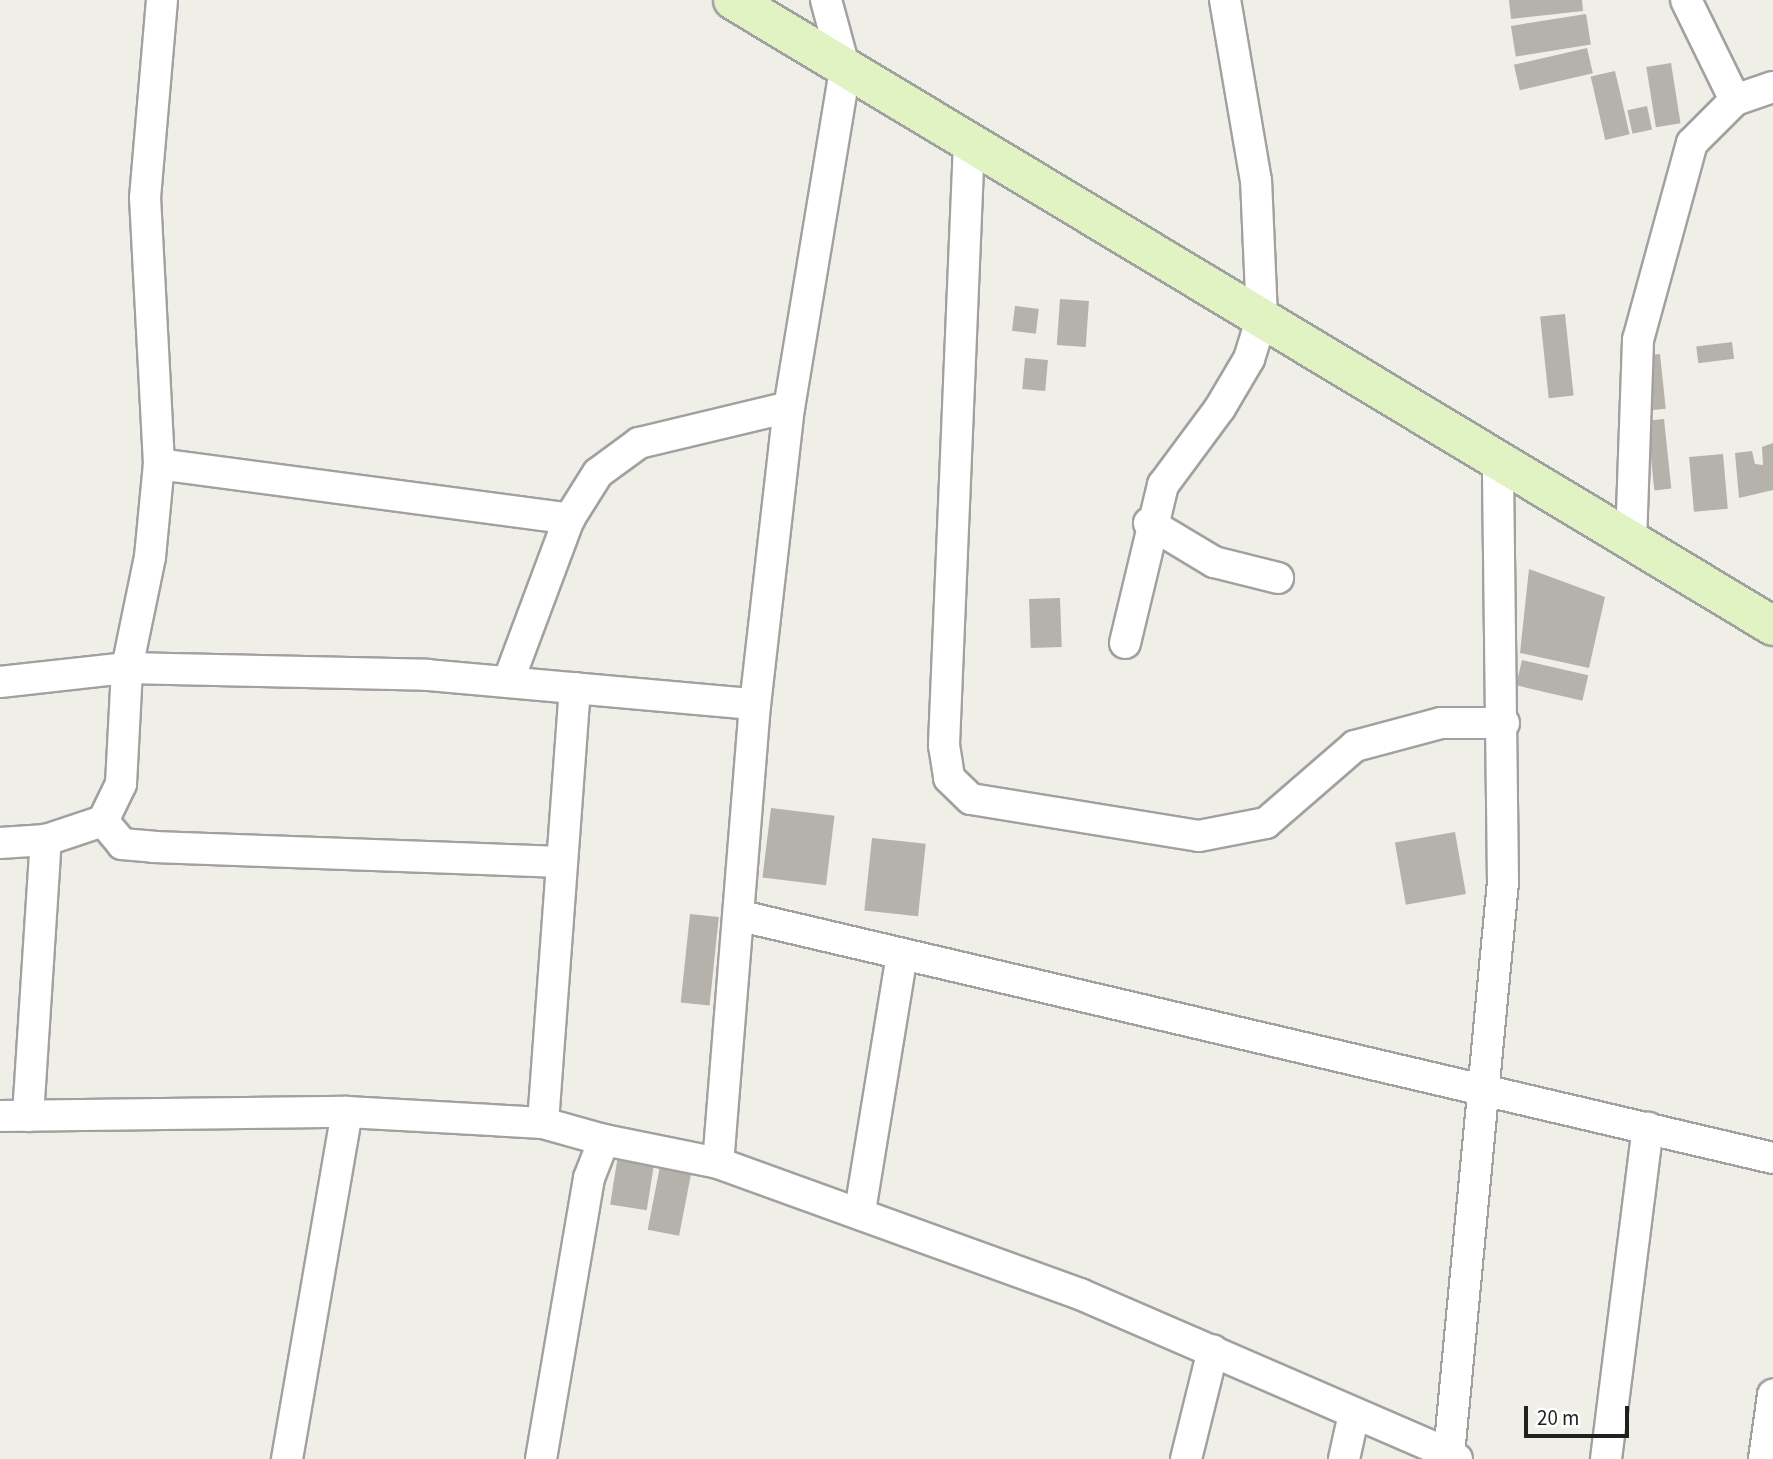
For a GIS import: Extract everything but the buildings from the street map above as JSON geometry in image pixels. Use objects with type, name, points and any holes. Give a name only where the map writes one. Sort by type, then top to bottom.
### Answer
[{"type":"street","points":[[0,843],[46,840],[103,821],[121,784],[127,668],[150,557],[159,464],[145,198],[162,0]]},
{"type":"street","points":[[733,0],[845,70],[1262,317],[1773,626]]},
{"type":"street","points":[[718,1163],[741,916],[755,704],[789,407],[845,70],[826,0]]},
{"type":"street","points":[[1125,643],[1149,523],[1170,469],[1220,408],[1249,359],[1262,317],[1256,181],[1225,0]]},
{"type":"street","points":[[1686,0],[1735,100]]},
{"type":"street","points":[[1631,541],[1638,340],[1659,250],[1692,143],[1735,100],[1773,87]]},
{"type":"street","points":[[969,143],[944,745],[949,778],[971,799],[1199,835],[1266,823],[1355,746],[1441,723],[1504,723]]},
{"type":"street","points":[[508,682],[569,519],[598,473],[639,443],[789,407]]},
{"type":"street","points":[[46,840],[14,1116],[347,1112],[543,1123],[604,1140],[718,1163],[860,1211],[1213,1350],[1453,1457],[1480,1092],[1503,882],[1504,723],[1498,460]]},
{"type":"street","points":[[159,464],[569,519]]},
{"type":"street","points":[[1149,523],[1214,562],[1278,578]]},
{"type":"street","points":[[0,682],[127,668],[508,682],[755,704]]},
{"type":"street","points":[[543,1123],[575,688]]},
{"type":"street","points":[[103,821],[122,844],[154,847],[562,862]]},
{"type":"street","points":[[741,916],[1342,1053],[1480,1092],[1773,1158]]},
{"type":"street","points":[[860,1211],[902,954]]},
{"type":"street","points":[[287,1459],[347,1112]]},
{"type":"street","points":[[1606,1459],[1648,1128]]},
{"type":"street","points":[[541,1459],[589,1178],[604,1140]]},
{"type":"street","points":[[1186,1459],[1213,1350]]},
{"type":"street","points":[[1764,1459],[1773,1395]]},
{"type":"street","points":[[1344,1459],[1354,1414]]}]
